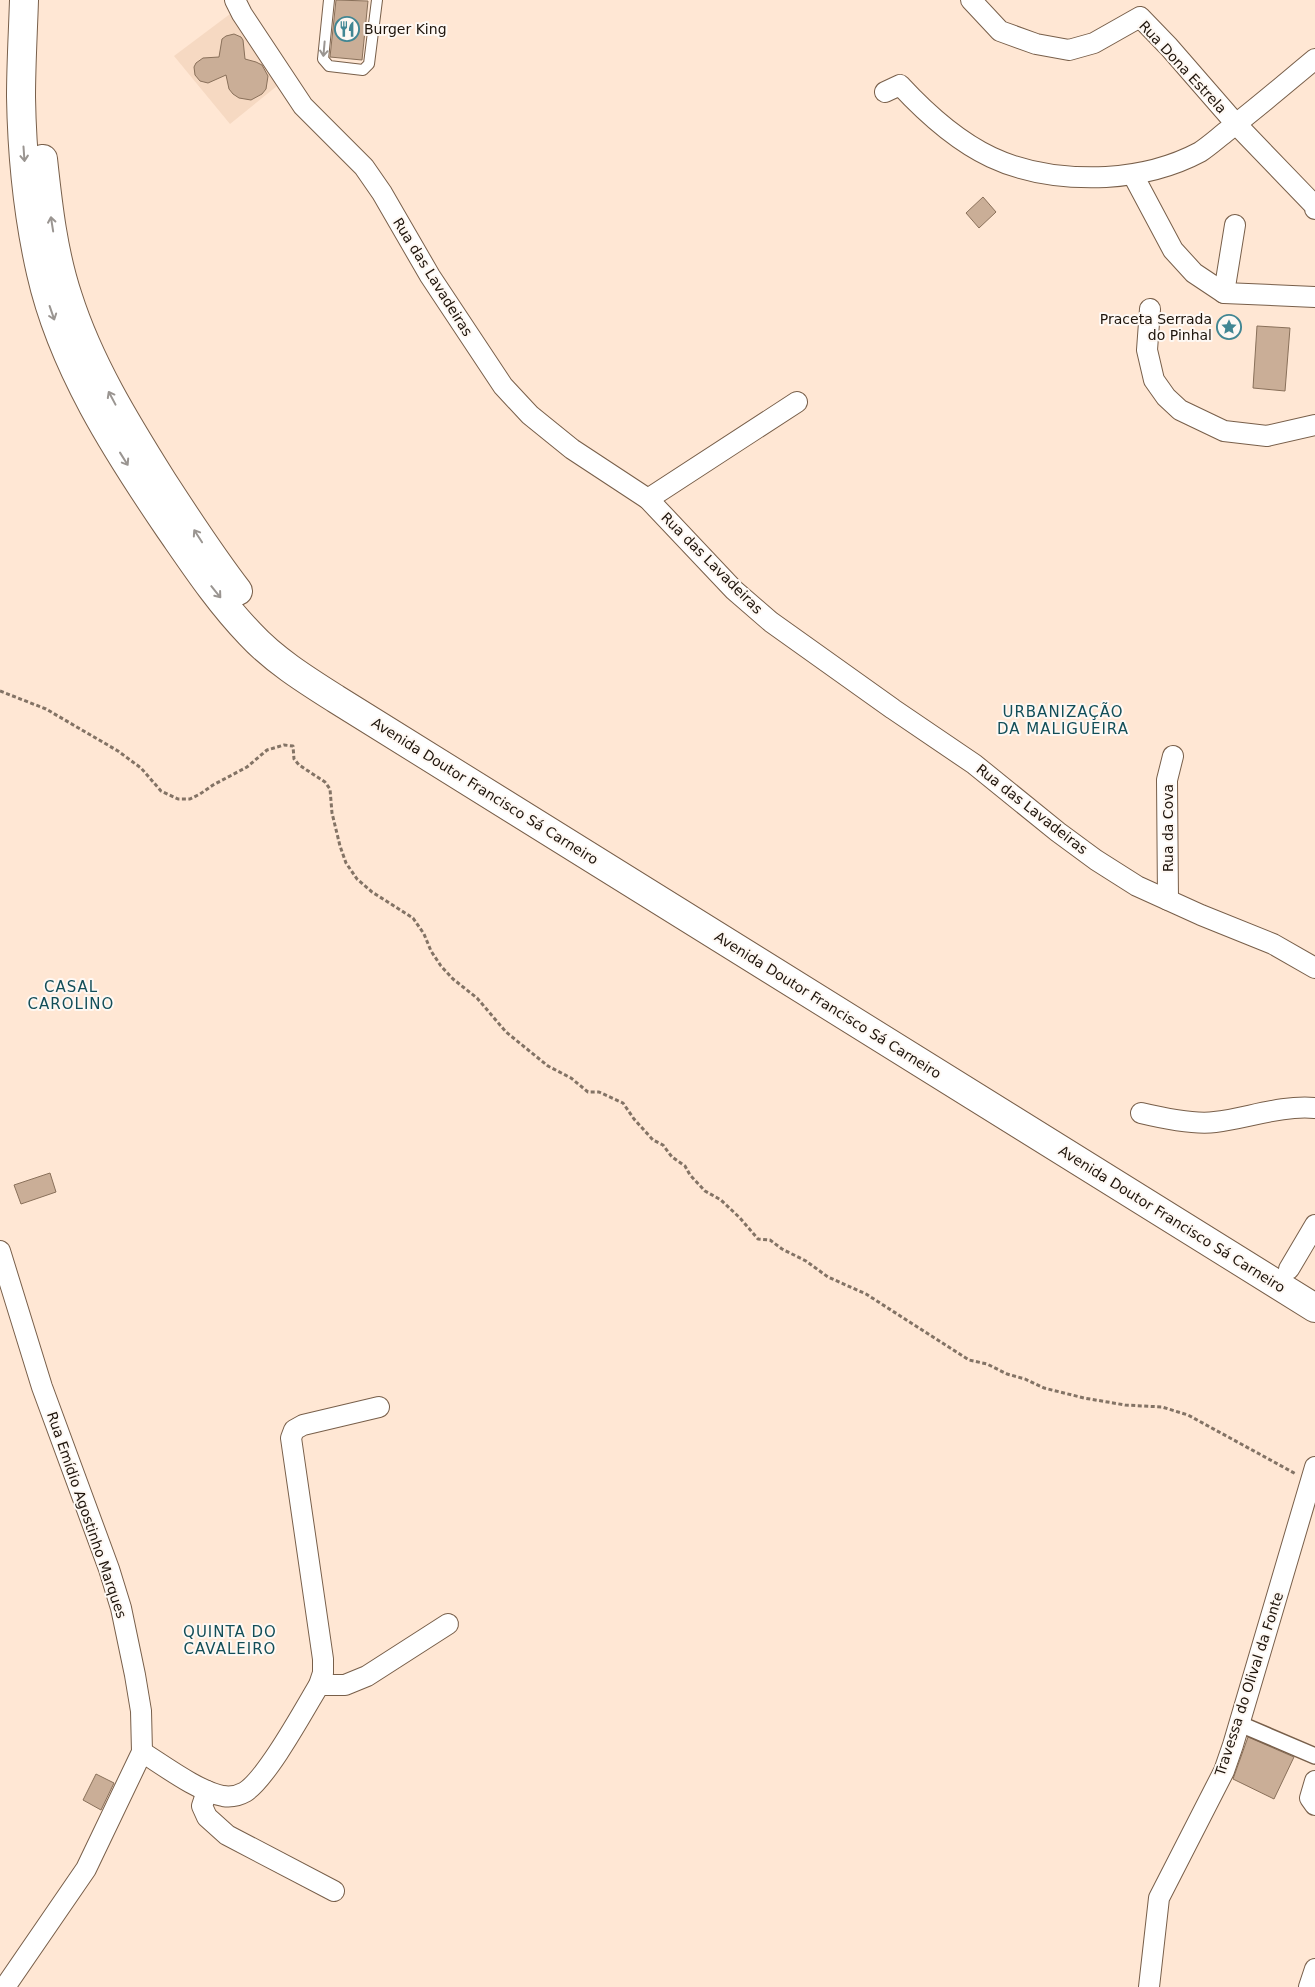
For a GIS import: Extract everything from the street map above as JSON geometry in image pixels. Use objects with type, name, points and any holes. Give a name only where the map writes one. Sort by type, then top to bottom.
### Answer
[{"type":"main road","name":"Avenida Doutor Francisco Sá Carneiro","points":[[24,0],[21,96],[23,153],[28,200],[50,310],[66,350],[108,433],[149,499],[198,570],[250,634],[278,660],[336,699],[1315,1308]]},
{"type":"main road","name":"Avenida Doutor Francisco Sá Carneiro","points":[[42,0],[38,79],[39,126],[55,247],[68,297],[88,350],[114,402],[207,550],[259,616],[289,646],[328,674],[416,731],[1315,1286]]},
{"type":"street","name":"Rua Dona Estrela","points":[[971,0],[1000,31],[1036,44],[1069,50],[1094,43],[1140,17],[1169,47],[1236,124]]},
{"type":"street","name":"Rua das Lavadeiras","points":[[239,7],[303,106],[364,167],[382,193],[430,276],[503,386],[530,415],[572,449],[648,499],[734,590],[771,622],[974,764],[1096,860],[1137,886],[1273,944],[1315,968]]},
{"type":"street","points":[[884,92],[900,85],[933,119],[955,136],[977,151],[1005,165],[1025,171],[1070,177],[1133,175],[1157,170],[1200,151],[1315,59]]},
{"type":"street","points":[[1236,124],[1315,206],[1315,209]]},
{"type":"street","points":[[1133,175],[1173,250],[1194,273],[1224,293],[1315,297]]},
{"type":"street","points":[[1224,293],[1235,225]]},
{"type":"street","points":[[1150,309],[1147,350],[1154,380],[1166,397],[1180,410],[1224,431],[1267,436],[1315,425]]},
{"type":"street","points":[[648,499],[797,402]]},
{"type":"street","name":"Rua da Cova","points":[[1168,900],[1167,780],[1173,756]]},
{"type":"street","points":[[1141,1113],[1156,1117],[1212,1122],[1274,1110],[1315,1108]]},
{"type":"street","points":[[1289,1269],[1315,1225]]},
{"type":"street","name":"Rua Emídio Agostinho Marques","points":[[0,1251],[42,1388],[109,1570],[121,1608],[141,1711],[142,1752],[86,1869],[5,1987]]},
{"type":"street","points":[[142,1752],[207,1791],[223,1796],[235,1796],[246,1792],[264,1773],[319,1685],[323,1673],[323,1659],[291,1438],[294,1430],[303,1425],[379,1407]]},
{"type":"street","name":"Travessa do Olival da Fonte","points":[[1148,1987],[1159,1898],[1224,1770],[1240,1724],[1313,1483]]},
{"type":"street","points":[[319,1685],[345,1685],[367,1676],[448,1624]]},
{"type":"street","points":[[1240,1724],[1315,1756]]},
{"type":"street","points":[[1315,1781],[1310,1798],[1315,1805]]},
{"type":"street","points":[[207,1791],[202,1806],[207,1817],[227,1835],[334,1891]]},
{"type":"street","points":[[1309,1987],[1315,1968]]},
{"type":"lane","points":[[328,0],[323,59],[329,66],[363,70],[369,64],[377,0]]},
{"type":"path","points":[[0,691],[46,709],[118,751],[141,768],[161,791],[178,799],[190,799],[200,794],[247,767],[267,750],[284,745],[293,746],[294,759],[299,765],[324,782],[330,789],[332,813],[340,846],[346,863],[357,879],[372,892],[413,918],[441,966],[453,979],[477,998],[492,1018],[518,1044],[548,1066],[571,1078],[588,1092],[599,1092],[623,1103],[634,1120],[653,1140],[663,1145],[672,1158],[685,1166],[690,1175],[705,1191],[721,1200],[758,1239],[770,1240],[806,1261],[828,1277],[866,1294],[969,1360],[987,1364],[1044,1388],[1084,1398],[1125,1405],[1162,1407],[1188,1415],[1313,1483]]},
{"type":"shaded area","points":[[230,14],[256,49],[277,86],[230,124],[174,56]]},
{"type":"building","name":"Burger King","points":[[336,0],[368,1],[362,60],[330,57]]},
{"type":"building","points":[[234,34],[243,40],[245,59],[262,65],[268,76],[266,89],[262,94],[251,100],[239,98],[233,94],[229,89],[226,75],[208,83],[200,81],[195,75],[194,67],[196,63],[203,58],[219,57],[222,39]]},
{"type":"building","points":[[983,197],[996,212],[979,228],[966,213]]},
{"type":"building","points":[[1257,326],[1290,328],[1285,391],[1253,388]]},
{"type":"building","points":[[50,1173],[56,1192],[21,1204],[14,1185]]},
{"type":"building","points":[[1248,1737],[1294,1757],[1274,1799],[1233,1779]]},
{"type":"building","points":[[96,1774],[114,1783],[101,1810],[83,1800]]},
{"type":"place","name":"Burger King","points":[[347,29]]},
{"type":"place","name":"Praceta Serrada do Pinhal","points":[[1229,327]]},
{"type":"district","name":"URBANIZAÇÃO DA MALIGUEIRA","points":[[1063,720]]},
{"type":"district","name":"CASAL CAROLINO","points":[[71,996]]},
{"type":"district","name":"QUINTA DO CAVALEIRO","points":[[230,1640]]}]
